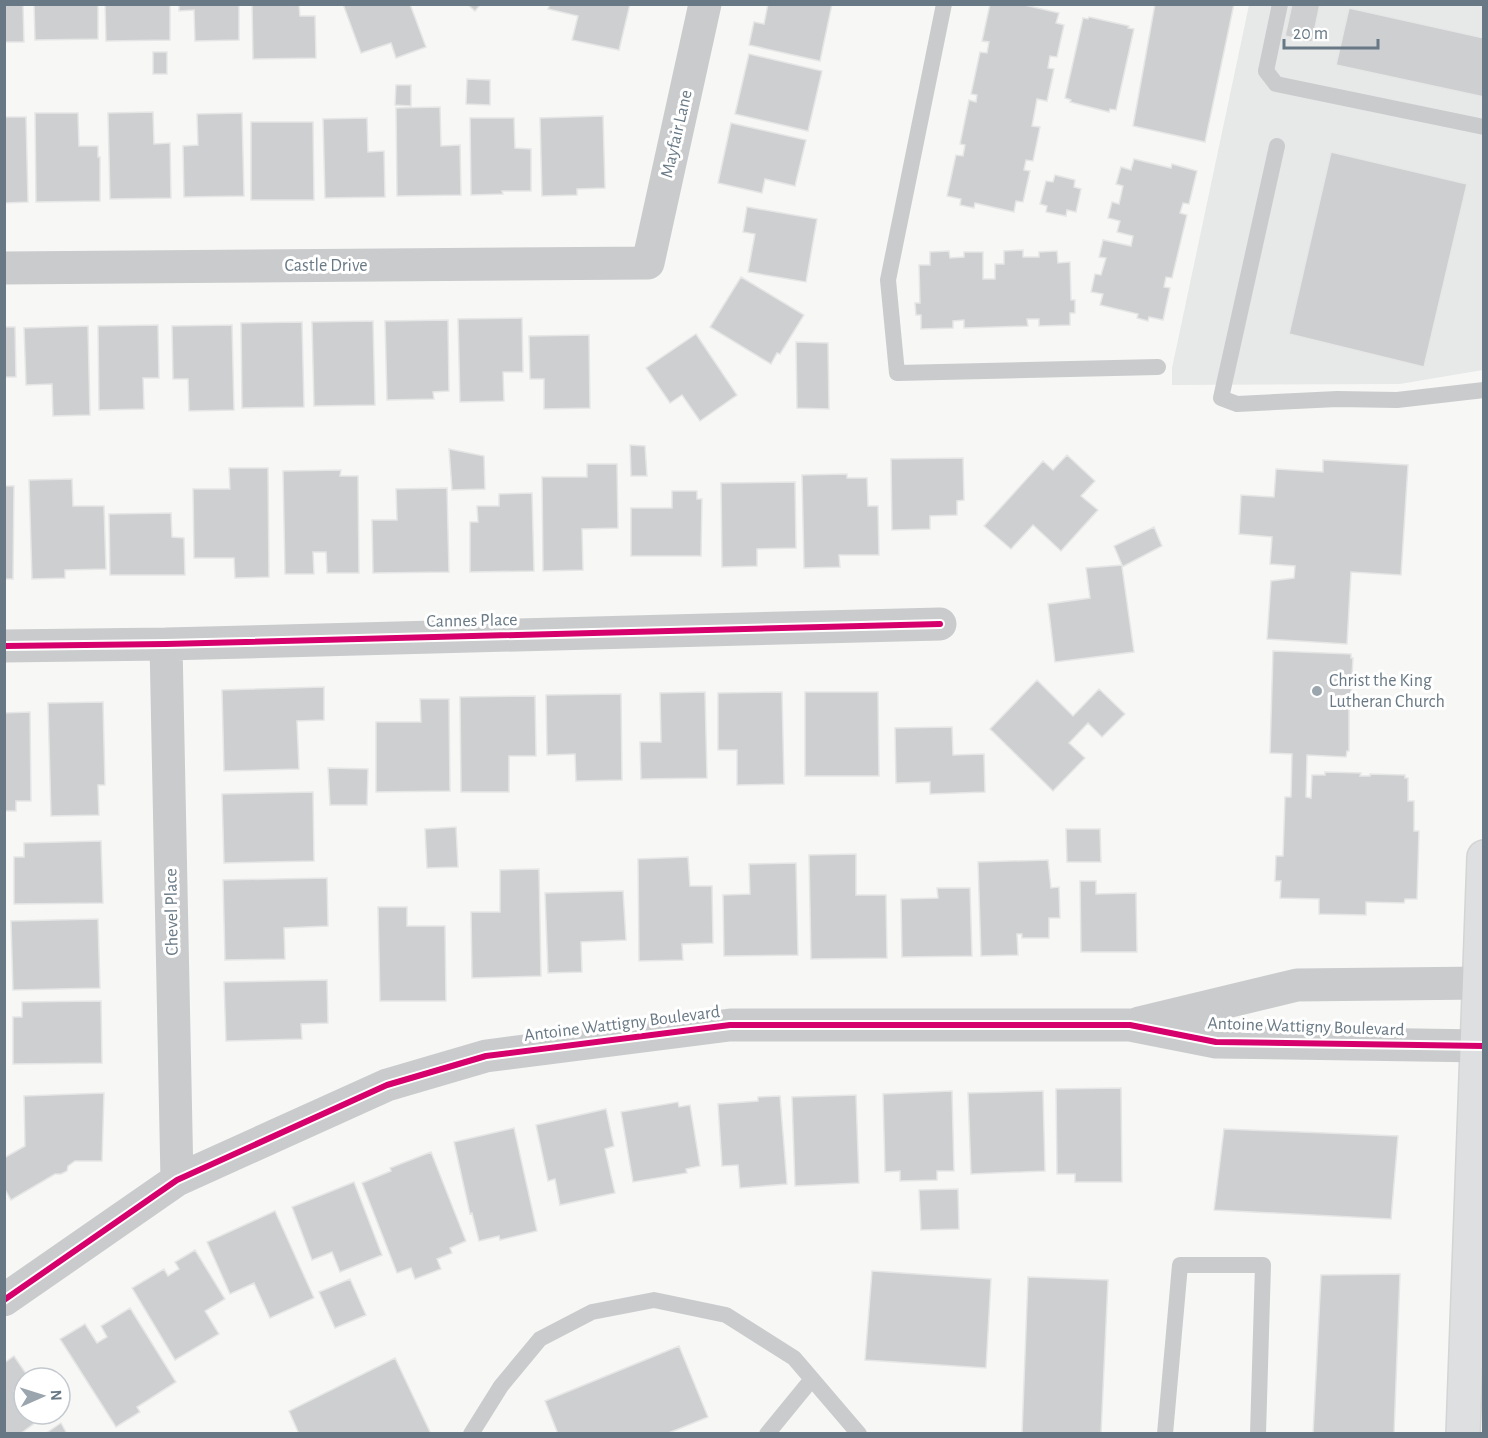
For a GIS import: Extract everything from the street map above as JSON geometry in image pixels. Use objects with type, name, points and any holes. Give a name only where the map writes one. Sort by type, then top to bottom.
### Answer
[{"type":"main road","points":[[1463,1434],[1474,1383],[1484,857]]},
{"type":"street","name":"Mayfair Lane","points":[[648,263],[705,4]]},
{"type":"street","name":"Castle Drive","points":[[4,268],[648,263]]},
{"type":"street","name":"Cannes Place","points":[[4,646],[166,644],[940,624]]},
{"type":"street","name":"Chevel Place","points":[[166,644],[177,1180]]},
{"type":"street","name":"Antoine Wattigny Boulevard","points":[[1130,1025],[1297,985],[1481,983]]},
{"type":"street","name":"Antoine Wattigny Boulevard","points":[[4,1300],[177,1180],[387,1085],[486,1056],[730,1025],[1130,1025],[1216,1042],[1480,1046]]},
{"type":"lane","points":[[944,4],[888,280],[897,373],[1158,367]]},
{"type":"lane","points":[[1280,4],[1266,71],[1276,84],[1484,127]]},
{"type":"lane","points":[[1276,146],[1221,398],[1237,404],[1336,399],[1397,400],[1484,390]]},
{"type":"lane","points":[[1164,1434],[1180,1265],[1263,1265],[1258,1434]]},
{"type":"lane","points":[[471,1434],[501,1386],[540,1339],[592,1312],[654,1300],[726,1315],[794,1358],[859,1434]]},
{"type":"lane","points":[[767,1434],[812,1380]]},
{"type":"shaded area","points":[[1249,5],[1483,5],[1483,370],[1400,384],[1172,385],[1172,368]]},
{"type":"building","points":[[4,4],[23,4],[24,42],[4,42]]},
{"type":"building","points":[[34,4],[98,4],[98,39],[35,40]]},
{"type":"building","points":[[105,4],[170,4],[170,40],[106,41]]},
{"type":"building","points":[[179,4],[239,4],[239,40],[195,41],[194,10],[179,11]]},
{"type":"building","points":[[252,4],[299,4],[300,16],[315,16],[316,58],[253,59]]},
{"type":"building","points":[[343,4],[410,4],[426,47],[396,58],[391,43],[361,53]]},
{"type":"building","points":[[467,4],[481,4],[475,11]]},
{"type":"building","points":[[550,4],[630,4],[619,50],[572,40],[578,16],[548,9]]},
{"type":"building","points":[[768,4],[832,4],[820,61],[749,45],[754,22],[764,24]]},
{"type":"building","points":[[990,4],[1020,4],[1059,13],[1056,23],[1064,25],[1057,57],[1050,56],[1048,68],[1054,69],[1047,101],[1037,99],[1032,126],[1040,127],[1033,161],[1026,160],[1024,170],[1030,171],[1023,202],[1016,201],[1014,212],[975,203],[974,208],[960,205],[961,199],[947,196],[956,155],[963,156],[965,145],[960,144],[969,100],[976,102],[977,95],[971,94],[980,52],[987,53],[989,42],[982,41]]},
{"type":"building","points":[[1155,4],[1234,4],[1205,142],[1133,126]]},
{"type":"building","points":[[1292,4],[1320,4],[1312,42],[1285,36]]},
{"type":"building","points":[[1349,8],[1484,38],[1484,97],[1336,65]]},
{"type":"building","points":[[1089,17],[1134,29],[1116,110],[1110,109],[1109,112],[1070,102],[1071,100],[1065,98],[1083,18],[1088,19]]},
{"type":"building","points":[[153,52],[167,52],[167,74],[153,74]]},
{"type":"building","points":[[749,54],[822,71],[808,131],[735,114]]},
{"type":"building","points":[[467,79],[490,80],[490,105],[466,104]]},
{"type":"building","points":[[396,85],[411,85],[411,106],[395,105]]},
{"type":"building","points":[[440,107],[441,146],[460,145],[461,195],[397,196],[396,108]]},
{"type":"building","points":[[153,112],[154,144],[170,143],[171,198],[110,199],[108,113]]},
{"type":"building","points":[[35,113],[78,113],[79,146],[98,146],[100,201],[36,202]]},
{"type":"building","points":[[242,113],[244,196],[184,197],[183,146],[198,145],[197,114]]},
{"type":"building","points":[[603,116],[605,188],[577,189],[577,195],[542,196],[540,118]]},
{"type":"building","points":[[4,117],[26,117],[28,202],[4,203]]},
{"type":"building","points":[[367,118],[368,152],[384,151],[385,197],[325,198],[323,119]]},
{"type":"building","points":[[470,118],[514,118],[515,148],[531,149],[531,191],[502,191],[503,194],[471,195]]},
{"type":"building","points":[[251,122],[313,122],[314,200],[251,200]]},
{"type":"building","points":[[731,123],[806,140],[795,186],[765,179],[762,193],[718,183]]},
{"type":"building","points":[[1331,152],[1467,184],[1424,367],[1289,334]]},
{"type":"building","points":[[1134,159],[1171,168],[1172,164],[1197,171],[1189,204],[1183,203],[1180,213],[1187,215],[1172,278],[1166,277],[1164,287],[1170,288],[1163,320],[1149,317],[1148,321],[1137,318],[1138,314],[1100,305],[1103,294],[1091,292],[1095,274],[1101,275],[1106,258],[1099,257],[1103,240],[1131,246],[1133,236],[1117,232],[1120,221],[1108,218],[1112,202],[1119,204],[1123,186],[1116,184],[1121,167],[1131,170]]},
{"type":"building","points":[[1055,175],[1075,180],[1074,187],[1081,189],[1076,212],[1067,210],[1066,216],[1046,212],[1047,206],[1040,204],[1046,181],[1053,182]]},
{"type":"building","points":[[747,207],[817,219],[806,282],[748,272],[755,234],[743,232]]},
{"type":"building","points":[[1023,250],[1023,257],[1039,257],[1039,252],[1057,251],[1058,263],[1070,262],[1071,300],[1075,300],[1075,313],[1070,313],[1070,325],[1039,326],[1039,319],[1027,319],[1028,326],[964,328],[964,320],[953,321],[953,328],[921,329],[921,315],[916,315],[915,303],[920,303],[919,265],[930,265],[930,252],[949,251],[950,258],[964,257],[964,252],[983,252],[983,279],[995,279],[995,264],[1004,264],[1004,251]]},
{"type":"building","points":[[741,277],[804,315],[780,354],[777,353],[771,364],[710,327]]},
{"type":"building","points":[[522,318],[523,372],[503,372],[504,401],[460,402],[458,319]]},
{"type":"building","points":[[448,320],[449,391],[433,392],[434,399],[387,400],[385,321]]},
{"type":"building","points":[[373,321],[375,405],[314,406],[312,322]]},
{"type":"building","points":[[302,322],[304,407],[242,408],[241,323]]},
{"type":"building","points":[[158,325],[159,378],[143,378],[144,409],[99,410],[98,326]]},
{"type":"building","points":[[232,325],[234,410],[189,411],[188,379],[173,379],[172,326]]},
{"type":"building","points":[[88,326],[90,415],[53,416],[52,384],[26,385],[24,328]]},
{"type":"building","points":[[4,327],[15,327],[16,377],[4,377]]},
{"type":"building","points":[[696,334],[737,395],[700,421],[682,395],[670,403],[646,368]]},
{"type":"building","points":[[589,335],[590,408],[544,409],[544,379],[530,379],[529,336]]},
{"type":"building","points":[[796,342],[828,343],[829,409],[797,408]]},
{"type":"building","points":[[630,445],[645,446],[647,476],[631,476]]},
{"type":"building","points":[[449,449],[484,456],[485,489],[452,490]]},
{"type":"building","points":[[1067,455],[1095,481],[1081,496],[1098,510],[1061,551],[1033,525],[1011,549],[984,526],[1043,461],[1053,470]]},
{"type":"building","points":[[963,458],[964,500],[957,501],[957,515],[930,516],[930,529],[892,530],[891,459]]},
{"type":"building","points":[[1323,460],[1408,465],[1401,575],[1351,572],[1347,644],[1267,639],[1271,581],[1294,578],[1295,566],[1270,564],[1272,537],[1239,534],[1241,495],[1274,497],[1276,469],[1323,472]]},
{"type":"building","points":[[587,464],[617,464],[618,528],[582,529],[583,570],[543,571],[542,477],[587,477]]},
{"type":"building","points":[[229,468],[268,468],[269,577],[235,578],[234,558],[194,558],[193,489],[230,489]]},
{"type":"building","points":[[341,470],[340,476],[358,476],[359,573],[327,573],[326,552],[313,552],[314,574],[285,574],[283,471]]},
{"type":"building","points":[[847,474],[847,478],[867,478],[868,506],[878,506],[879,555],[839,555],[840,567],[804,568],[802,475]]},
{"type":"building","points":[[72,479],[73,506],[104,506],[106,569],[65,570],[65,578],[32,579],[29,480]]},
{"type":"building","points":[[795,482],[796,548],[757,549],[757,566],[722,567],[721,483]]},
{"type":"building","points":[[4,486],[14,486],[13,579],[4,579]]},
{"type":"building","points":[[447,488],[449,572],[373,573],[372,520],[397,520],[396,489]]},
{"type":"building","points":[[672,491],[697,491],[697,499],[702,499],[701,556],[631,556],[631,508],[672,508]]},
{"type":"building","points":[[532,493],[534,571],[470,572],[470,522],[478,522],[477,506],[499,506],[499,494]]},
{"type":"building","points":[[171,513],[172,537],[184,538],[185,575],[110,575],[109,514]]},
{"type":"building","points":[[1154,527],[1162,546],[1122,567],[1134,652],[1055,662],[1048,604],[1090,598],[1086,568],[1122,565],[1114,546]]},
{"type":"building","points":[[1273,651],[1351,654],[1353,658],[1351,695],[1349,695],[1349,751],[1346,757],[1307,755],[1306,797],[1311,798],[1312,775],[1325,775],[1325,772],[1361,773],[1360,776],[1405,775],[1405,778],[1408,778],[1408,801],[1414,801],[1414,831],[1419,831],[1417,899],[1405,899],[1404,903],[1366,902],[1366,915],[1319,914],[1319,899],[1280,898],[1281,881],[1275,881],[1276,856],[1283,856],[1285,797],[1291,797],[1292,754],[1270,753]]},
{"type":"building","points":[[1037,680],[1073,716],[1099,689],[1125,714],[1102,737],[1088,723],[1069,743],[1085,758],[1053,791],[990,729]]},
{"type":"building","points":[[324,687],[324,720],[297,721],[299,769],[224,771],[222,690]]},
{"type":"building","points":[[705,692],[707,778],[641,779],[640,742],[661,742],[660,693]]},
{"type":"building","points":[[782,692],[784,784],[737,785],[737,750],[718,750],[718,693]]},
{"type":"building","points":[[805,692],[878,692],[879,776],[805,776]]},
{"type":"building","points":[[621,694],[622,780],[576,781],[575,754],[547,755],[546,695]]},
{"type":"building","points":[[535,696],[536,756],[509,756],[509,792],[461,792],[460,697]]},
{"type":"building","points":[[420,699],[449,699],[450,791],[376,792],[376,722],[421,722]]},
{"type":"building","points":[[103,702],[105,785],[98,785],[99,815],[51,816],[48,703]]},
{"type":"building","points":[[30,712],[31,801],[16,801],[16,811],[4,811],[4,713]]},
{"type":"building","points":[[952,727],[953,755],[984,754],[985,792],[930,794],[930,782],[896,783],[895,728]]},
{"type":"building","points":[[328,768],[368,769],[367,805],[330,805]]},
{"type":"building","points":[[313,792],[314,861],[224,863],[222,794]]},
{"type":"building","points":[[456,827],[458,867],[427,868],[425,829]]},
{"type":"building","points":[[1066,829],[1100,829],[1101,862],[1067,862]]},
{"type":"building","points":[[101,841],[103,903],[14,904],[14,857],[24,857],[24,843]]},
{"type":"building","points":[[856,854],[856,895],[886,895],[887,958],[811,959],[809,855]]},
{"type":"building","points":[[688,857],[690,886],[712,886],[713,943],[682,944],[683,960],[639,961],[638,859]]},
{"type":"building","points":[[1048,860],[1051,888],[1059,887],[1060,918],[1049,918],[1049,938],[1022,938],[1022,934],[1017,934],[1018,955],[981,956],[978,862]]},
{"type":"building","points":[[796,863],[798,955],[724,956],[723,895],[750,894],[749,864]]},
{"type":"building","points":[[539,869],[541,976],[472,978],[471,912],[500,912],[500,870]]},
{"type":"building","points":[[327,878],[328,926],[284,928],[285,959],[225,960],[223,880]]},
{"type":"building","points":[[1080,881],[1096,881],[1096,894],[1136,893],[1137,952],[1081,952]]},
{"type":"building","points":[[937,888],[970,888],[972,956],[902,957],[901,899],[938,898]]},
{"type":"building","points":[[623,891],[626,940],[581,942],[582,972],[548,973],[545,893]]},
{"type":"building","points":[[378,907],[407,907],[407,926],[445,926],[446,1001],[380,1001]]},
{"type":"building","points":[[98,919],[100,988],[13,990],[11,921]]},
{"type":"building","points":[[327,980],[328,1023],[301,1024],[302,1039],[226,1041],[224,982]]},
{"type":"building","points":[[101,1001],[102,1063],[13,1064],[13,1017],[22,1017],[22,1002]]},
{"type":"building","points":[[1121,1088],[1122,1182],[1075,1182],[1075,1174],[1057,1174],[1056,1089]]},
{"type":"building","points":[[952,1091],[954,1171],[937,1171],[937,1180],[900,1181],[900,1171],[885,1172],[883,1094]]},
{"type":"building","points":[[1043,1091],[1045,1171],[971,1174],[968,1093]]},
{"type":"building","points":[[104,1093],[102,1161],[75,1161],[68,1166],[67,1171],[55,1174],[11,1200],[4,1188],[4,1158],[25,1146],[24,1096]]},
{"type":"building","points":[[856,1095],[859,1183],[795,1186],[792,1097]]},
{"type":"building","points":[[780,1096],[787,1184],[740,1188],[738,1165],[722,1166],[718,1104],[758,1101],[758,1097]]},
{"type":"building","points":[[678,1102],[679,1107],[690,1105],[700,1166],[686,1169],[687,1173],[633,1182],[621,1112]]},
{"type":"building","points":[[606,1109],[614,1146],[605,1149],[615,1193],[560,1205],[555,1179],[548,1181],[536,1125]]},
{"type":"building","points":[[514,1128],[537,1231],[500,1240],[499,1236],[479,1241],[472,1213],[470,1214],[454,1142]]},
{"type":"building","points":[[1224,1129],[1398,1136],[1391,1219],[1214,1210]]},
{"type":"building","points":[[431,1152],[466,1241],[450,1248],[452,1253],[437,1259],[441,1269],[415,1279],[411,1268],[397,1273],[362,1183],[391,1171],[390,1168]]},
{"type":"building","points":[[354,1182],[382,1255],[340,1272],[332,1252],[312,1260],[292,1207]]},
{"type":"building","points":[[958,1189],[959,1229],[921,1230],[919,1190]]},
{"type":"building","points":[[275,1211],[314,1298],[270,1318],[254,1283],[230,1294],[207,1242]]},
{"type":"building","points":[[195,1250],[225,1299],[205,1311],[219,1334],[175,1360],[132,1288],[164,1269],[168,1276],[179,1269],[175,1262]]},
{"type":"building","points":[[872,1271],[991,1279],[986,1368],[865,1360]]},
{"type":"building","points":[[1400,1274],[1394,1434],[1313,1434],[1321,1275]]},
{"type":"building","points":[[1028,1277],[1108,1280],[1101,1434],[1022,1434]]},
{"type":"building","points":[[350,1279],[366,1315],[335,1328],[319,1292]]},
{"type":"building","points":[[130,1308],[176,1382],[137,1407],[140,1412],[116,1427],[60,1339],[85,1324],[97,1343],[107,1337],[101,1326]]},
{"type":"building","points":[[679,1346],[708,1417],[666,1434],[558,1434],[545,1401]]},
{"type":"building","points":[[14,1356],[21,1366],[12,1366],[12,1426],[31,1426],[20,1434],[4,1434],[4,1363]]},
{"type":"building","points":[[395,1358],[431,1434],[299,1434],[289,1411]]},
{"type":"building","points":[[57,1426],[63,1426],[67,1434],[45,1434]]},
{"type":"cycle path","points":[[4,646],[166,644],[940,624]]},
{"type":"cycle path","points":[[4,1300],[177,1180],[387,1085],[486,1056],[730,1025],[1130,1025],[1216,1042],[1484,1046]]},
{"type":"place","name":"Christ the King Lutheran Church","points":[[1317,691]]}]
